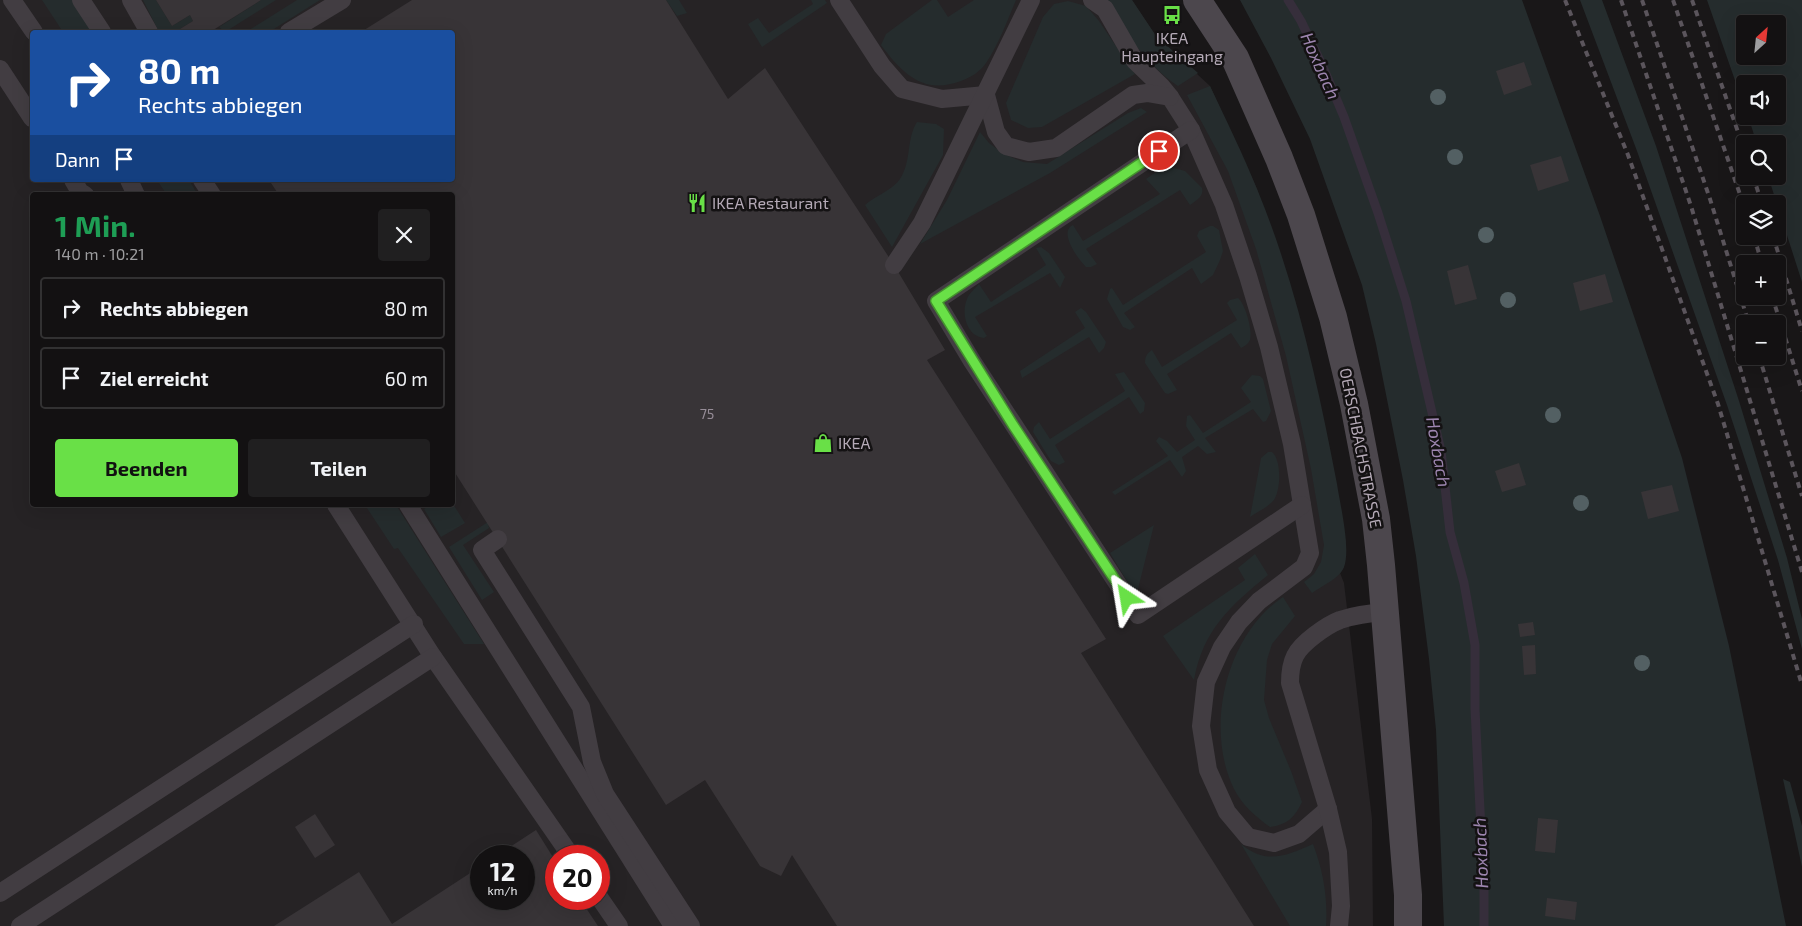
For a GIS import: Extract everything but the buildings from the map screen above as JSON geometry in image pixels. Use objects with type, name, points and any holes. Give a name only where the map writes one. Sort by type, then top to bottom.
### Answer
[{"type":"main road","name":"OERSCHBACHSTRASSE","points":[[1197,0],[1235,58],[1280,158],[1301,215],[1333,317],[1354,404],[1376,519],[1386,612],[1408,895],[1408,926]]},
{"type":"lane","points":[[12,0],[33,30]]},
{"type":"lane","points":[[81,0],[101,30]]},
{"type":"lane","points":[[131,0],[148,30]]},
{"type":"lane","points":[[292,30],[342,0]]},
{"type":"lane","points":[[839,0],[882,66],[902,89],[942,99],[986,95]]},
{"type":"lane","points":[[1092,0],[1105,9],[1135,61],[1162,86],[1191,130],[1224,205],[1251,285],[1269,347],[1292,444],[1310,553],[1304,567],[1259,601],[1239,622],[1222,647],[1206,682],[1201,726],[1208,770],[1227,812],[1248,837],[1274,843],[1299,834],[1328,809]]},
{"type":"lane","points":[[894,265],[922,223],[1034,1]]},
{"type":"lane","points":[[0,69],[30,115]]},
{"type":"lane","points":[[986,95],[996,132],[1006,146],[1029,152],[1056,148],[1133,95],[1148,93],[1170,98]]},
{"type":"lane","points":[[1191,130],[936,301],[1013,425],[1138,615],[1302,505]]},
{"type":"lane","points":[[337,507],[434,657],[563,845]]},
{"type":"lane","points":[[409,507],[673,926]]},
{"type":"lane","points":[[498,539],[482,550],[581,707],[592,762],[605,794],[691,926]]},
{"type":"lane","points":[[1340,926],[1341,906],[1338,852],[1328,809],[1290,683],[1291,670],[1295,655],[1304,644],[1332,625],[1339,621],[1365,614],[1386,612]]},
{"type":"lane","points":[[0,893],[414,624]]},
{"type":"lane","points":[[20,926],[434,657]]},
{"type":"lane","points":[[608,910],[619,926]]},
{"type":"shaded area","points":[[0,0],[1132,0],[1156,36],[1210,86],[1257,189],[1295,301],[1329,445],[1346,543],[1344,567],[1340,573],[1344,583],[1372,819],[1373,926],[0,926]]},
{"type":"shaded area","points":[[42,0],[73,0],[93,30],[62,30]]},
{"type":"shaded area","points":[[143,0],[156,0],[172,26],[190,15],[193,21],[178,30],[158,30]]},
{"type":"shaded area","points":[[261,0],[276,0],[228,30],[223,30],[219,27]]},
{"type":"shaded area","points":[[297,0],[320,0],[272,30],[249,30]]},
{"type":"shaded area","points":[[666,0],[679,0],[687,13],[677,16]]},
{"type":"shaded area","points":[[811,0],[825,0],[827,3],[762,47],[748,24],[758,18],[769,33],[813,4]]},
{"type":"shaded area","points":[[932,0],[937,0],[948,17],[974,0],[1016,0],[999,40],[984,66],[968,78],[948,85],[925,83],[915,79],[897,65],[881,45],[886,34]]},
{"type":"shaded area","points":[[1108,0],[1132,0],[1156,36],[1198,73],[1178,86],[1166,77],[1137,48]]},
{"type":"shaded area","points":[[1240,0],[1522,0],[1600,216],[1682,458],[1729,646],[1786,926],[1444,926],[1436,730],[1429,659],[1416,556],[1376,344],[1362,285],[1310,139],[1271,58]]},
{"type":"shaded area","points":[[1580,0],[1602,0],[1656,146],[1739,401],[1787,558],[1802,619],[1802,649],[1778,560],[1727,405],[1637,151]]},
{"type":"shaded area","points":[[1707,0],[1802,0],[1802,282],[1786,232],[1786,195],[1774,195],[1771,185],[1786,185],[1786,135],[1754,135],[1751,125],[1786,125],[1786,75],[1736,75],[1736,83]]},
{"type":"shaded area","points":[[1068,1],[1086,6],[1099,21],[1135,74],[1042,127],[1028,128],[1011,120],[1006,103],[1043,17],[1054,4]]},
{"type":"shaded area","points":[[1210,86],[1252,176],[1283,261],[1305,335],[1330,447],[1344,526],[1346,559],[1339,575],[1312,593],[1304,582],[1314,574],[1321,562],[1324,545],[1311,469],[1286,356],[1256,249],[1228,171],[1187,95]]},
{"type":"shaded area","points":[[1141,108],[1147,112],[1050,173],[920,244],[947,200],[980,132],[989,143],[1004,154],[1023,162],[1047,164],[1128,113]]},
{"type":"shaded area","points":[[917,122],[936,124],[944,129],[943,155],[892,247],[865,205],[900,179],[906,164],[911,135]]},
{"type":"shaded area","points":[[1174,168],[1185,171],[1202,188],[1199,198],[1190,205],[1180,190],[1086,249],[1097,264],[1086,267],[1071,246],[1068,239],[1069,228],[1073,225],[1083,241],[1160,194],[1146,179],[1159,170]]},
{"type":"shaded area","points":[[158,182],[190,182],[196,192],[165,192]]},
{"type":"shaded area","points":[[1210,226],[1219,230],[1223,251],[1213,275],[1201,284],[1192,268],[1124,313],[1135,327],[1130,330],[1123,327],[1107,299],[1110,289],[1112,288],[1123,305],[1206,252],[1197,236],[1199,231]]},
{"type":"shaded area","points":[[1041,247],[1049,253],[1065,277],[1060,288],[1050,273],[975,317],[987,336],[984,338],[973,333],[966,323],[965,317],[965,305],[971,293],[979,284],[991,302],[1046,265],[1036,248]]},
{"type":"shaded area","points":[[1238,298],[1246,311],[1249,324],[1251,336],[1248,343],[1241,348],[1231,333],[1167,374],[1177,390],[1168,394],[1165,393],[1145,363],[1148,354],[1152,350],[1162,367],[1237,320],[1227,303]]},
{"type":"shaded area","points":[[1081,308],[1086,312],[1106,342],[1104,348],[1099,353],[1089,337],[1022,378],[1020,371],[1085,328],[1075,312]]},
{"type":"shaded area","points":[[1124,372],[1145,403],[1144,411],[1140,414],[1129,397],[1055,445],[1065,462],[1059,465],[1051,461],[1033,432],[1034,427],[1039,422],[1050,439],[1125,391],[1115,374]]},
{"type":"shaded area","points":[[1252,375],[1260,376],[1263,379],[1271,411],[1266,421],[1263,422],[1253,409],[1205,438],[1216,452],[1207,454],[1198,446],[1182,457],[1186,471],[1182,477],[1170,460],[1115,495],[1112,492],[1168,456],[1156,441],[1159,437],[1167,441],[1177,452],[1195,440],[1186,426],[1187,416],[1190,415],[1203,433],[1251,402],[1241,388]]},
{"type":"shaded area","points":[[1268,452],[1272,452],[1275,456],[1279,469],[1278,491],[1271,503],[1250,517],[1261,458]]},
{"type":"shaded area","points":[[366,507],[397,507],[484,644],[464,644],[398,548],[394,549]]},
{"type":"shaded area","points":[[428,507],[455,507],[465,523],[441,537],[424,509]]},
{"type":"shaded area","points":[[488,522],[489,528],[463,545],[494,592],[482,600],[449,547]]},
{"type":"shaded area","points":[[1154,525],[1138,589],[1131,588],[1110,553]]},
{"type":"shaded area","points":[[1255,554],[1268,575],[1242,597],[1220,620],[1204,647],[1194,680],[1163,636],[1245,580],[1238,568]]},
{"type":"shaded area","points":[[1283,597],[1295,616],[1272,644],[1267,660],[1264,700],[1269,718],[1302,802],[1290,819],[1270,827],[1250,810],[1234,789],[1225,765],[1221,739],[1221,711],[1226,684],[1235,658],[1247,634],[1263,614]]},
{"type":"shaded area","points":[[1783,779],[1790,782],[1802,826],[1802,867]]},
{"type":"shaded area","points":[[1241,844],[1259,855],[1276,856],[1285,855],[1313,844],[1324,884],[1326,926],[1290,926]]},
{"type":"waterway","name":"Hoxbach","points":[[1288,0],[1301,21],[1323,67],[1344,117],[1378,213],[1406,301],[1441,451],[1450,532],[1464,583],[1475,645],[1475,709],[1484,926]]},
{"type":"railway","points":[[1565,0],[1628,155],[1718,404],[1802,685]]},
{"type":"railway","points":[[1621,0],[1691,206],[1802,572]]},
{"type":"railway","points":[[1642,0],[1710,199],[1746,315]]},
{"type":"railway","points":[[1673,0],[1740,195]]},
{"type":"railway","points":[[1692,0],[1739,135]]},
{"type":"railway","points":[[1756,185],[1759,195]]},
{"type":"railway","points":[[1757,245],[1759,255]]},
{"type":"railway","points":[[1776,245],[1802,331]]},
{"type":"railway","points":[[1775,305],[1802,391]]},
{"type":"railway","points":[[1762,365],[1802,496]]},
{"type":"place","name":"IKEA Haupteingang","points":[[1172,15]]},
{"type":"place","name":"IKEA Restaurant","points":[[697,203]]},
{"type":"place","name":"IKEA","points":[[823,443]]},
{"type":"route","points":[[1127,598],[1013,425],[936,301],[1159,151]]}]
